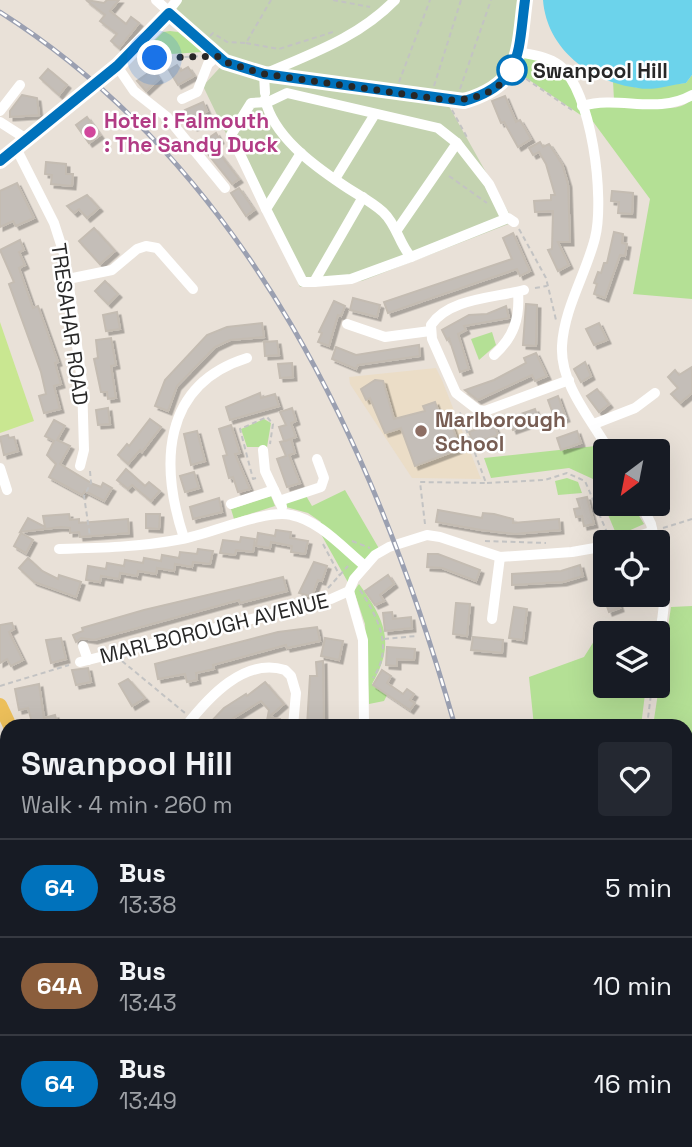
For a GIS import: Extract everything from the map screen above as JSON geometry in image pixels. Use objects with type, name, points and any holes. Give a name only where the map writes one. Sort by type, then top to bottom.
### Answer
[{"type":"street","points":[[156,0],[225,62],[264,74],[464,101],[484,95],[498,86],[513,69],[525,0]]},
{"type":"street","points":[[0,161],[17,150],[118,65],[169,13],[177,0]]},
{"type":"street","points":[[264,74],[346,38],[378,18],[395,0]]},
{"type":"street","points":[[518,52],[543,57],[569,75],[582,106],[599,177],[600,198],[595,239],[564,332],[564,365],[569,380],[603,439]]},
{"type":"street","points":[[182,99],[197,92],[208,64],[217,56]]},
{"type":"street","points":[[118,65],[134,91],[167,117],[225,188]]},
{"type":"street","points":[[264,74],[265,98],[287,138],[301,153],[385,214],[411,257]]},
{"type":"street","points":[[0,111],[20,85]]},
{"type":"street","points":[[503,215],[489,184],[457,144],[438,128],[287,93],[251,103],[231,135],[303,282],[351,279],[508,218],[514,222]]},
{"type":"street","points":[[582,106],[614,100],[658,106],[677,103],[692,95]]},
{"type":"street","points":[[335,179],[375,114]]},
{"type":"street","points":[[0,122],[28,140]]},
{"type":"street","points":[[397,230],[457,144]]},
{"type":"street","name":"TRESAHAR ROAD","points":[[17,150],[54,223],[68,279],[82,382],[85,468]]},
{"type":"street","points":[[266,209],[301,153]]},
{"type":"street","points":[[314,282],[363,198]]},
{"type":"street","points":[[68,279],[112,270],[137,248],[146,246],[157,248],[193,289]]},
{"type":"street","points":[[494,355],[508,341],[516,326],[521,291],[468,302],[435,318],[430,331],[462,400],[485,411],[569,380]]},
{"type":"street","points":[[347,324],[385,337],[430,331]]},
{"type":"street","points":[[184,538],[173,505],[169,471],[174,432],[185,402],[210,375],[247,358]]},
{"type":"street","points":[[594,424],[635,408],[655,393]]},
{"type":"street","points":[[263,450],[265,471],[282,513]]},
{"type":"street","points":[[231,504],[321,486],[324,478],[317,458]]},
{"type":"street","points":[[0,468],[7,491]]},
{"type":"street","points":[[59,550],[136,547],[184,538],[282,513],[301,517],[317,527],[365,566]]},
{"type":"street","points":[[427,535],[500,557],[572,552],[593,546]]},
{"type":"street","name":"MARLBOROUGH AVENUE","points":[[83,646],[84,661],[323,601],[349,591],[354,579],[365,566],[390,547],[427,535]]},
{"type":"street","points":[[492,619],[500,557]]},
{"type":"street","points":[[349,591],[363,640],[364,719]]},
{"type":"street","points":[[192,719],[224,685],[244,674],[271,667],[285,670],[294,684],[293,719]]},
{"type":"path","points":[[246,43],[271,0]]},
{"type":"path","points":[[333,0],[378,8]]},
{"type":"path","points":[[398,86],[430,0]]},
{"type":"path","points":[[433,91],[461,0]]},
{"type":"path","points":[[459,93],[491,0]]},
{"type":"path","points":[[203,43],[213,33],[227,43],[246,43],[279,49],[333,32]]},
{"type":"path","points":[[118,65],[217,56]]},
{"type":"path","points":[[513,69],[585,118]]},
{"type":"path","points":[[438,169],[503,215]]},
{"type":"path","points":[[521,291],[548,286]]},
{"type":"path","points":[[462,400],[458,413],[486,483]]},
{"type":"path","points":[[85,468],[91,483],[85,496],[92,548]]},
{"type":"path","points":[[427,535],[420,482],[545,480],[567,473],[585,481],[605,530]]},
{"type":"path","points":[[668,530],[692,519]]},
{"type":"path","points":[[317,527],[316,533],[340,576]]},
{"type":"path","points":[[478,541],[555,543]]},
{"type":"path","points":[[323,601],[325,592],[355,558],[369,547]]},
{"type":"path","points":[[354,579],[374,611],[384,639],[383,661],[363,693]]},
{"type":"path","points":[[384,639],[416,636]]},
{"type":"path","points":[[113,654],[186,719]]},
{"type":"path","name":"MARLBOROUGH AVENUE","points":[[0,687],[84,661]]},
{"type":"path","points":[[648,719],[650,698]]},
{"type":"shaded area","name":"Marlborough School","points":[[436,368],[481,479],[412,478],[350,384],[349,377]]},
{"type":"green space","points":[[176,0],[529,0],[515,65],[498,86],[446,101],[514,222],[362,281],[300,287],[203,86],[225,62],[169,13]]},
{"type":"green space","points":[[163,32],[178,32],[203,52],[139,56]]},
{"type":"green space","points":[[518,52],[558,64],[582,106],[614,100],[613,81],[638,88],[686,83],[692,75],[692,95],[661,107],[677,107],[692,99],[692,299],[633,294],[650,199],[583,108],[585,118],[513,69]]},
{"type":"green space","points":[[0,322],[34,421],[0,433]]},
{"type":"green space","points":[[492,332],[496,345],[479,360],[471,339]]},
{"type":"green space","points":[[264,419],[271,423],[267,447],[247,447],[241,429]]},
{"type":"green space","points":[[593,446],[593,479],[569,468],[491,478],[484,458]]},
{"type":"green space","points":[[567,478],[578,482],[582,493],[558,495],[555,481]]},
{"type":"green space","points":[[345,490],[381,552],[350,586],[317,527],[321,522],[308,513],[286,507],[287,502],[305,494],[312,506]]},
{"type":"green space","points":[[271,496],[275,506],[234,519],[231,509]]},
{"type":"green space","points":[[609,516],[639,516],[644,524],[630,530],[614,530]]},
{"type":"green space","points":[[359,584],[381,621],[385,644],[384,656],[372,684],[387,695],[384,701],[369,704],[365,624],[354,591]]},
{"type":"green space","points":[[692,606],[692,719],[654,719],[657,698],[670,698],[671,607]]},
{"type":"green space","points":[[593,643],[593,698],[644,698],[642,719],[533,719],[529,677],[584,657]]},
{"type":"water","points":[[543,0],[692,0],[692,75],[686,83],[650,89],[621,85],[588,71],[562,48],[553,34],[546,18]]},
{"type":"building","points":[[86,0],[104,3],[107,0],[119,0],[110,11],[126,24],[131,17],[139,23],[119,48],[111,41],[117,34],[100,21],[105,15]]},
{"type":"building","points":[[177,65],[181,71],[188,67],[194,76],[178,85],[169,70]]},
{"type":"building","points":[[48,69],[67,85],[59,95],[40,78]]},
{"type":"building","points":[[153,70],[159,79],[146,91],[137,81]]},
{"type":"building","points":[[22,95],[37,98],[39,115],[10,117],[10,111]]},
{"type":"building","points":[[505,96],[516,122],[520,120],[531,139],[518,147],[504,122],[501,123],[492,101]]},
{"type":"building","points":[[203,102],[207,111],[200,115],[203,122],[194,127],[185,110]]},
{"type":"building","points":[[87,117],[100,135],[89,143],[76,125]]},
{"type":"building","points":[[216,133],[220,140],[213,145],[239,179],[232,184],[200,144]]},
{"type":"building","points":[[540,142],[543,147],[549,144],[562,164],[568,184],[570,242],[558,242],[569,265],[558,271],[548,250],[552,249],[553,211],[535,212],[534,201],[551,200],[551,195],[555,195],[546,164],[539,152],[533,155],[529,148]]},
{"type":"building","points":[[46,162],[66,164],[66,174],[73,174],[72,186],[51,184],[52,175],[45,174]]},
{"type":"building","points":[[17,183],[34,218],[16,226],[13,221],[0,227],[0,191]]},
{"type":"building","points":[[239,188],[254,210],[246,216],[231,193]]},
{"type":"building","points":[[612,191],[633,193],[632,214],[618,213],[619,202],[611,201]]},
{"type":"building","points":[[87,195],[99,208],[87,218],[79,209],[74,213],[67,206]]},
{"type":"building","points":[[94,228],[115,251],[100,264],[79,241]]},
{"type":"building","points":[[614,232],[623,234],[622,243],[627,244],[625,256],[620,255],[605,298],[594,294],[597,284],[594,283],[598,272],[601,273],[604,263],[607,263]]},
{"type":"building","points":[[513,233],[530,271],[520,276],[517,269],[388,313],[384,302],[512,259],[503,238]]},
{"type":"building","points":[[20,240],[24,250],[19,252],[25,265],[19,268],[33,308],[38,306],[58,362],[55,363],[61,384],[54,386],[60,409],[44,413],[39,396],[46,394],[41,372],[9,284],[14,282],[0,250]]},
{"type":"building","points":[[105,281],[118,294],[108,304],[95,291]]},
{"type":"building","points":[[353,298],[380,305],[377,317],[350,310]]},
{"type":"building","points":[[334,301],[345,306],[341,316],[338,315],[329,346],[318,342],[322,333],[319,332]]},
{"type":"building","points":[[526,304],[537,305],[536,346],[523,345]]},
{"type":"building","points":[[506,306],[509,318],[464,326],[466,330],[458,334],[469,369],[460,372],[449,338],[447,340],[442,330],[469,315],[487,314]]},
{"type":"building","points":[[117,312],[120,329],[106,331],[103,315]]},
{"type":"building","points":[[262,323],[264,337],[230,340],[215,347],[177,386],[168,411],[155,406],[165,380],[207,335],[227,327]]},
{"type":"building","points":[[599,323],[607,340],[594,345],[586,329]]},
{"type":"building","points":[[111,338],[116,365],[111,366],[116,398],[108,399],[107,392],[101,392],[94,359],[98,358],[96,340]]},
{"type":"building","points":[[277,341],[279,355],[265,356],[264,342]]},
{"type":"building","points":[[419,345],[420,356],[358,365],[356,369],[332,359],[336,347],[356,355]]},
{"type":"building","points":[[536,353],[547,376],[535,381],[532,375],[478,400],[465,390],[494,380],[526,363],[524,358]]},
{"type":"building","points":[[585,362],[591,376],[581,382],[574,369]]},
{"type":"building","points":[[292,363],[293,377],[280,378],[278,364]]},
{"type":"building","points":[[692,367],[692,393],[680,403],[671,394],[678,388],[668,377],[675,370],[679,375]]},
{"type":"building","points":[[375,380],[383,381],[394,419],[425,411],[423,406],[435,402],[444,426],[451,423],[460,449],[415,466],[401,428],[385,433],[370,398],[366,400],[361,389]]},
{"type":"building","points":[[597,389],[609,404],[599,412],[587,396]]},
{"type":"building","points":[[260,393],[261,398],[275,394],[279,406],[230,420],[226,407]]},
{"type":"building","points":[[558,396],[566,418],[556,422],[548,400]]},
{"type":"building","points":[[108,408],[110,424],[98,425],[96,410]]},
{"type":"building","points":[[292,408],[296,421],[291,423],[296,437],[285,441],[291,439],[295,453],[289,455],[300,483],[287,487],[277,459],[286,456],[280,442],[284,441],[279,427],[286,425],[280,412]]},
{"type":"building","points":[[535,409],[539,421],[513,430],[509,418]]},
{"type":"building","points":[[150,419],[161,427],[142,452],[140,450],[128,464],[118,455],[127,444],[129,446]]},
{"type":"building","points":[[54,420],[65,426],[57,440],[70,446],[60,464],[93,484],[101,487],[103,483],[112,488],[104,501],[85,491],[82,495],[49,477],[56,464],[47,455],[54,441],[45,436]]},
{"type":"building","points":[[493,423],[498,435],[474,444],[469,432]]},
{"type":"building","points":[[231,425],[240,453],[235,454],[250,489],[238,492],[233,477],[229,478],[223,456],[227,455],[219,429]]},
{"type":"building","points":[[197,431],[205,461],[191,465],[184,434]]},
{"type":"building","points":[[577,431],[581,443],[561,450],[557,438]]},
{"type":"building","points":[[8,435],[9,438],[14,437],[18,451],[4,455],[0,437]]},
{"type":"building","points":[[126,469],[145,486],[149,482],[160,491],[151,501],[132,485],[128,489],[117,480]]},
{"type":"building","points":[[194,472],[199,488],[185,492],[180,476]]},
{"type":"building","points":[[587,497],[594,524],[584,526],[582,516],[576,517],[574,509],[580,508],[577,499]]},
{"type":"building","points":[[219,498],[222,512],[193,519],[190,507]]},
{"type":"building","points":[[438,510],[482,518],[483,513],[494,514],[513,519],[513,523],[559,519],[560,530],[515,534],[481,530],[436,522]]},
{"type":"building","points":[[69,514],[70,520],[79,519],[79,523],[128,519],[129,533],[80,537],[79,532],[70,533],[70,528],[61,527],[20,532],[28,518],[45,527],[43,516]]},
{"type":"building","points":[[146,514],[160,514],[159,529],[146,528]]},
{"type":"building","points":[[276,530],[291,532],[290,538],[308,541],[305,554],[291,552],[292,546],[271,542],[270,548],[256,546],[258,533],[275,536]]},
{"type":"building","points":[[21,533],[33,540],[26,553],[14,546]]},
{"type":"building","points":[[241,537],[255,539],[253,552],[236,550],[235,555],[220,553],[223,540],[240,542]]},
{"type":"building","points":[[198,549],[213,551],[210,564],[193,562],[192,567],[175,564],[174,571],[157,568],[156,574],[138,571],[137,576],[120,573],[119,579],[101,576],[100,582],[86,580],[88,566],[106,569],[107,563],[124,566],[125,560],[143,563],[144,558],[161,561],[162,555],[179,558],[180,552],[197,554]]},
{"type":"building","points":[[428,554],[438,554],[480,570],[476,581],[442,568],[427,567]]},
{"type":"building","points":[[28,558],[42,571],[58,579],[59,575],[81,582],[76,597],[34,582],[19,568]]},
{"type":"building","points":[[314,562],[327,566],[322,581],[318,580],[312,596],[299,593]]},
{"type":"building","points":[[580,565],[583,576],[563,582],[512,585],[512,574],[561,571]]},
{"type":"building","points":[[388,575],[394,584],[380,595],[384,601],[375,605],[365,591]]},
{"type":"building","points":[[283,577],[287,591],[240,603],[239,600],[94,640],[81,638],[76,642],[73,635],[83,631],[82,628],[144,610]]},
{"type":"building","points":[[456,603],[470,604],[467,636],[453,634]]},
{"type":"building","points":[[514,607],[527,609],[523,640],[509,638]]},
{"type":"building","points":[[607,607],[620,607],[620,608],[609,612]]},
{"type":"building","points":[[392,612],[393,619],[411,617],[412,628],[385,631],[383,613]]},
{"type":"building","points":[[12,623],[14,629],[9,632],[23,660],[11,666],[7,659],[0,663],[0,625]]},
{"type":"building","points":[[317,627],[320,641],[287,648],[286,645],[213,665],[214,669],[196,673],[197,680],[187,682],[185,674],[158,679],[155,664],[278,632]]},
{"type":"building","points":[[473,637],[503,640],[502,653],[471,650]]},
{"type":"building","points":[[61,638],[66,659],[51,663],[46,640]]},
{"type":"building","points":[[325,638],[343,641],[339,660],[321,656]]},
{"type":"building","points":[[387,647],[415,649],[414,660],[397,659],[397,666],[386,665]]},
{"type":"building","points":[[323,661],[324,719],[307,719],[310,676],[317,676],[316,662]]},
{"type":"building","points":[[88,668],[91,682],[76,685],[72,670]]},
{"type":"building","points":[[382,670],[391,676],[387,683],[403,694],[407,689],[414,694],[410,700],[415,703],[410,710],[373,685]]},
{"type":"building","points":[[128,679],[145,698],[132,706],[119,684]]},
{"type":"building","points":[[265,682],[284,704],[269,717],[280,719],[267,719],[269,710],[261,701],[232,719],[214,719],[224,708],[246,694],[247,696]]},
{"type":"building","points":[[39,684],[44,718],[55,715],[56,719],[31,719],[28,708],[19,710],[15,689]]},
{"type":"railway","points":[[0,12],[88,77],[165,152],[233,235],[292,326],[342,421],[386,521],[423,623],[453,719]]},
{"type":"bus line","name":"64","points":[[0,161],[17,150],[117,66],[143,43],[169,13],[192,36],[225,62],[264,74],[464,101],[484,95],[498,86],[515,65],[522,34],[525,0]]},
{"type":"place","name":"Swanpool Hill","points":[[512,70]]},
{"type":"place","name":"Hotel : Falmouth : The Sandy Duck","points":[[90,132]]},
{"type":"place","name":"Marlborough School","points":[[421,431]]},
{"type":"route","points":[[155,58],[217,56],[225,62],[264,74],[464,101],[484,95],[498,86],[512,70]]}]
